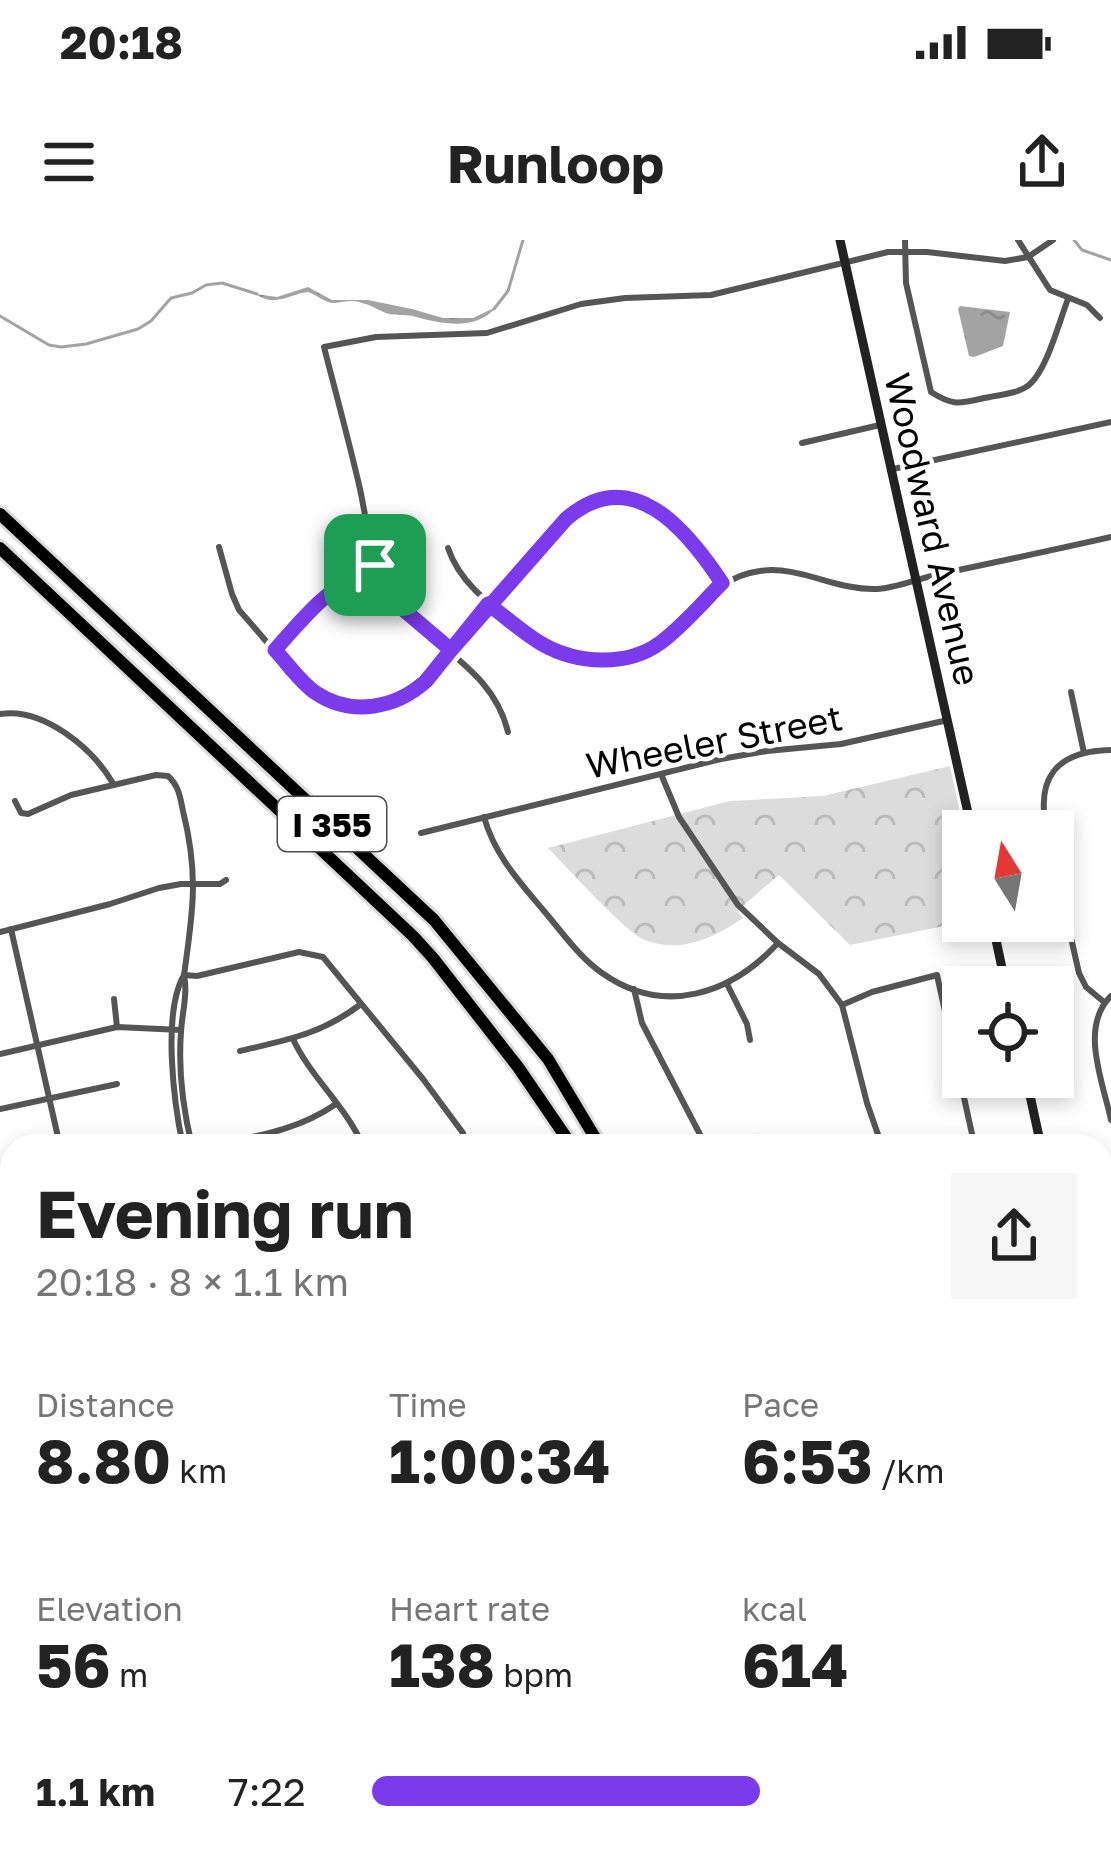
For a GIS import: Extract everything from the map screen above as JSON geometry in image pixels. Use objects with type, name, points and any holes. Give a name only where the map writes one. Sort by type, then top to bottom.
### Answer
[{"type":"highway","points":[[0,504],[24,536]]},
{"type":"highway","name":"I 355","points":[[0,514],[434,920],[548,1059],[593,1134]]},
{"type":"highway","name":"I 355","points":[[0,548],[434,958],[564,1134]]},
{"type":"main road","name":"Woodward Avenue","points":[[840,240],[968,810]]},
{"type":"main road","points":[[1031,1098],[1038,1134]]},
{"type":"street","points":[[905,240],[906,283],[931,392],[949,403],[1026,388],[1040,369],[1068,299]]},
{"type":"street","points":[[1018,240],[1050,290],[1088,305],[1100,318]]},
{"type":"street","points":[[508,732],[476,675],[404,610],[375,565],[324,346],[376,337],[487,333],[581,304],[711,295],[844,260],[905,251],[991,262],[1028,257],[1053,240]]},
{"type":"street","points":[[893,469],[1111,422]]},
{"type":"street","points":[[802,443],[882,424]]},
{"type":"street","points":[[219,547],[236,604],[275,650],[313,691],[343,705],[366,707],[388,704],[426,681],[488,604],[571,514],[589,503],[636,501],[662,512],[692,539],[722,583]]},
{"type":"street","points":[[448,548],[454,567],[488,604],[542,644],[593,659],[616,660],[660,643],[722,583],[743,574],[790,572],[856,588],[892,587],[1111,538]]},
{"type":"street","points":[[275,650],[327,593],[375,565]]},
{"type":"street","points":[[1071,692],[1084,753]]},
{"type":"street","points":[[0,714],[34,715],[57,727],[98,762],[114,785]]},
{"type":"street","name":"Wheeler Street","points":[[421,833],[744,754],[841,744],[948,719]]},
{"type":"street","points":[[1044,810],[1042,798],[1050,775],[1084,753],[1111,750]]},
{"type":"street","points":[[661,774],[680,818],[725,889],[749,917],[819,974],[842,1005],[878,1134]]},
{"type":"street","points":[[15,801],[21,813],[28,814],[71,795],[156,775],[168,776],[176,784],[195,884],[184,975],[179,983],[173,1086],[185,1134]]},
{"type":"street","points":[[484,817],[501,858],[577,949],[602,973],[634,989],[664,995],[704,993],[748,972],[778,943]]},
{"type":"street","points":[[0,932],[158,888],[226,880]]},
{"type":"street","points":[[11,929],[57,1134]]},
{"type":"street","points":[[1072,942],[1086,987],[1108,999],[1096,1026],[1095,1044],[1111,1120]]},
{"type":"street","points":[[184,975],[308,951],[323,957],[463,1134]]},
{"type":"street","points":[[842,1005],[937,975],[972,1134]]},
{"type":"street","points":[[727,984],[750,1040]]},
{"type":"street","points":[[634,989],[642,1023],[700,1134]]},
{"type":"street","points":[[114,999],[117,1028]]},
{"type":"street","points":[[240,1051],[329,1026],[361,1004]]},
{"type":"street","points":[[0,1054],[117,1028],[177,1029]]},
{"type":"street","points":[[293,1039],[357,1134]]},
{"type":"street","points":[[0,1108],[117,1084]]},
{"type":"street","points":[[261,1134],[317,1118],[336,1104]]},
{"type":"green space","points":[[950,766],[959,810],[942,810],[942,926],[850,945],[779,875],[737,911],[743,918],[720,932],[696,942],[658,944],[625,926],[548,848],[730,801],[823,796]]},
{"type":"water","points":[[308,287],[332,300],[368,300],[443,318],[473,318],[496,307],[479,320],[448,323],[389,314],[355,301],[331,303],[308,292],[276,300],[256,294],[277,297]]},
{"type":"water","points":[[960,306],[1010,312],[1003,346],[969,356]]},
{"type":"waterway","points":[[494,309],[508,291],[523,240]]},
{"type":"waterway","points":[[1074,240],[1082,250],[1111,260]]},
{"type":"waterway","points":[[0,316],[49,345],[61,347],[138,329],[171,298],[206,285],[222,283],[257,294]]},
{"type":"route","points":[[375,565],[327,593],[275,650],[313,691],[350,706],[388,704],[417,689],[426,681],[488,604],[542,644],[567,654],[616,660],[660,643],[722,583],[692,539],[662,512],[626,499],[598,500],[566,519],[488,604],[451,650],[404,610],[375,565]]}]
